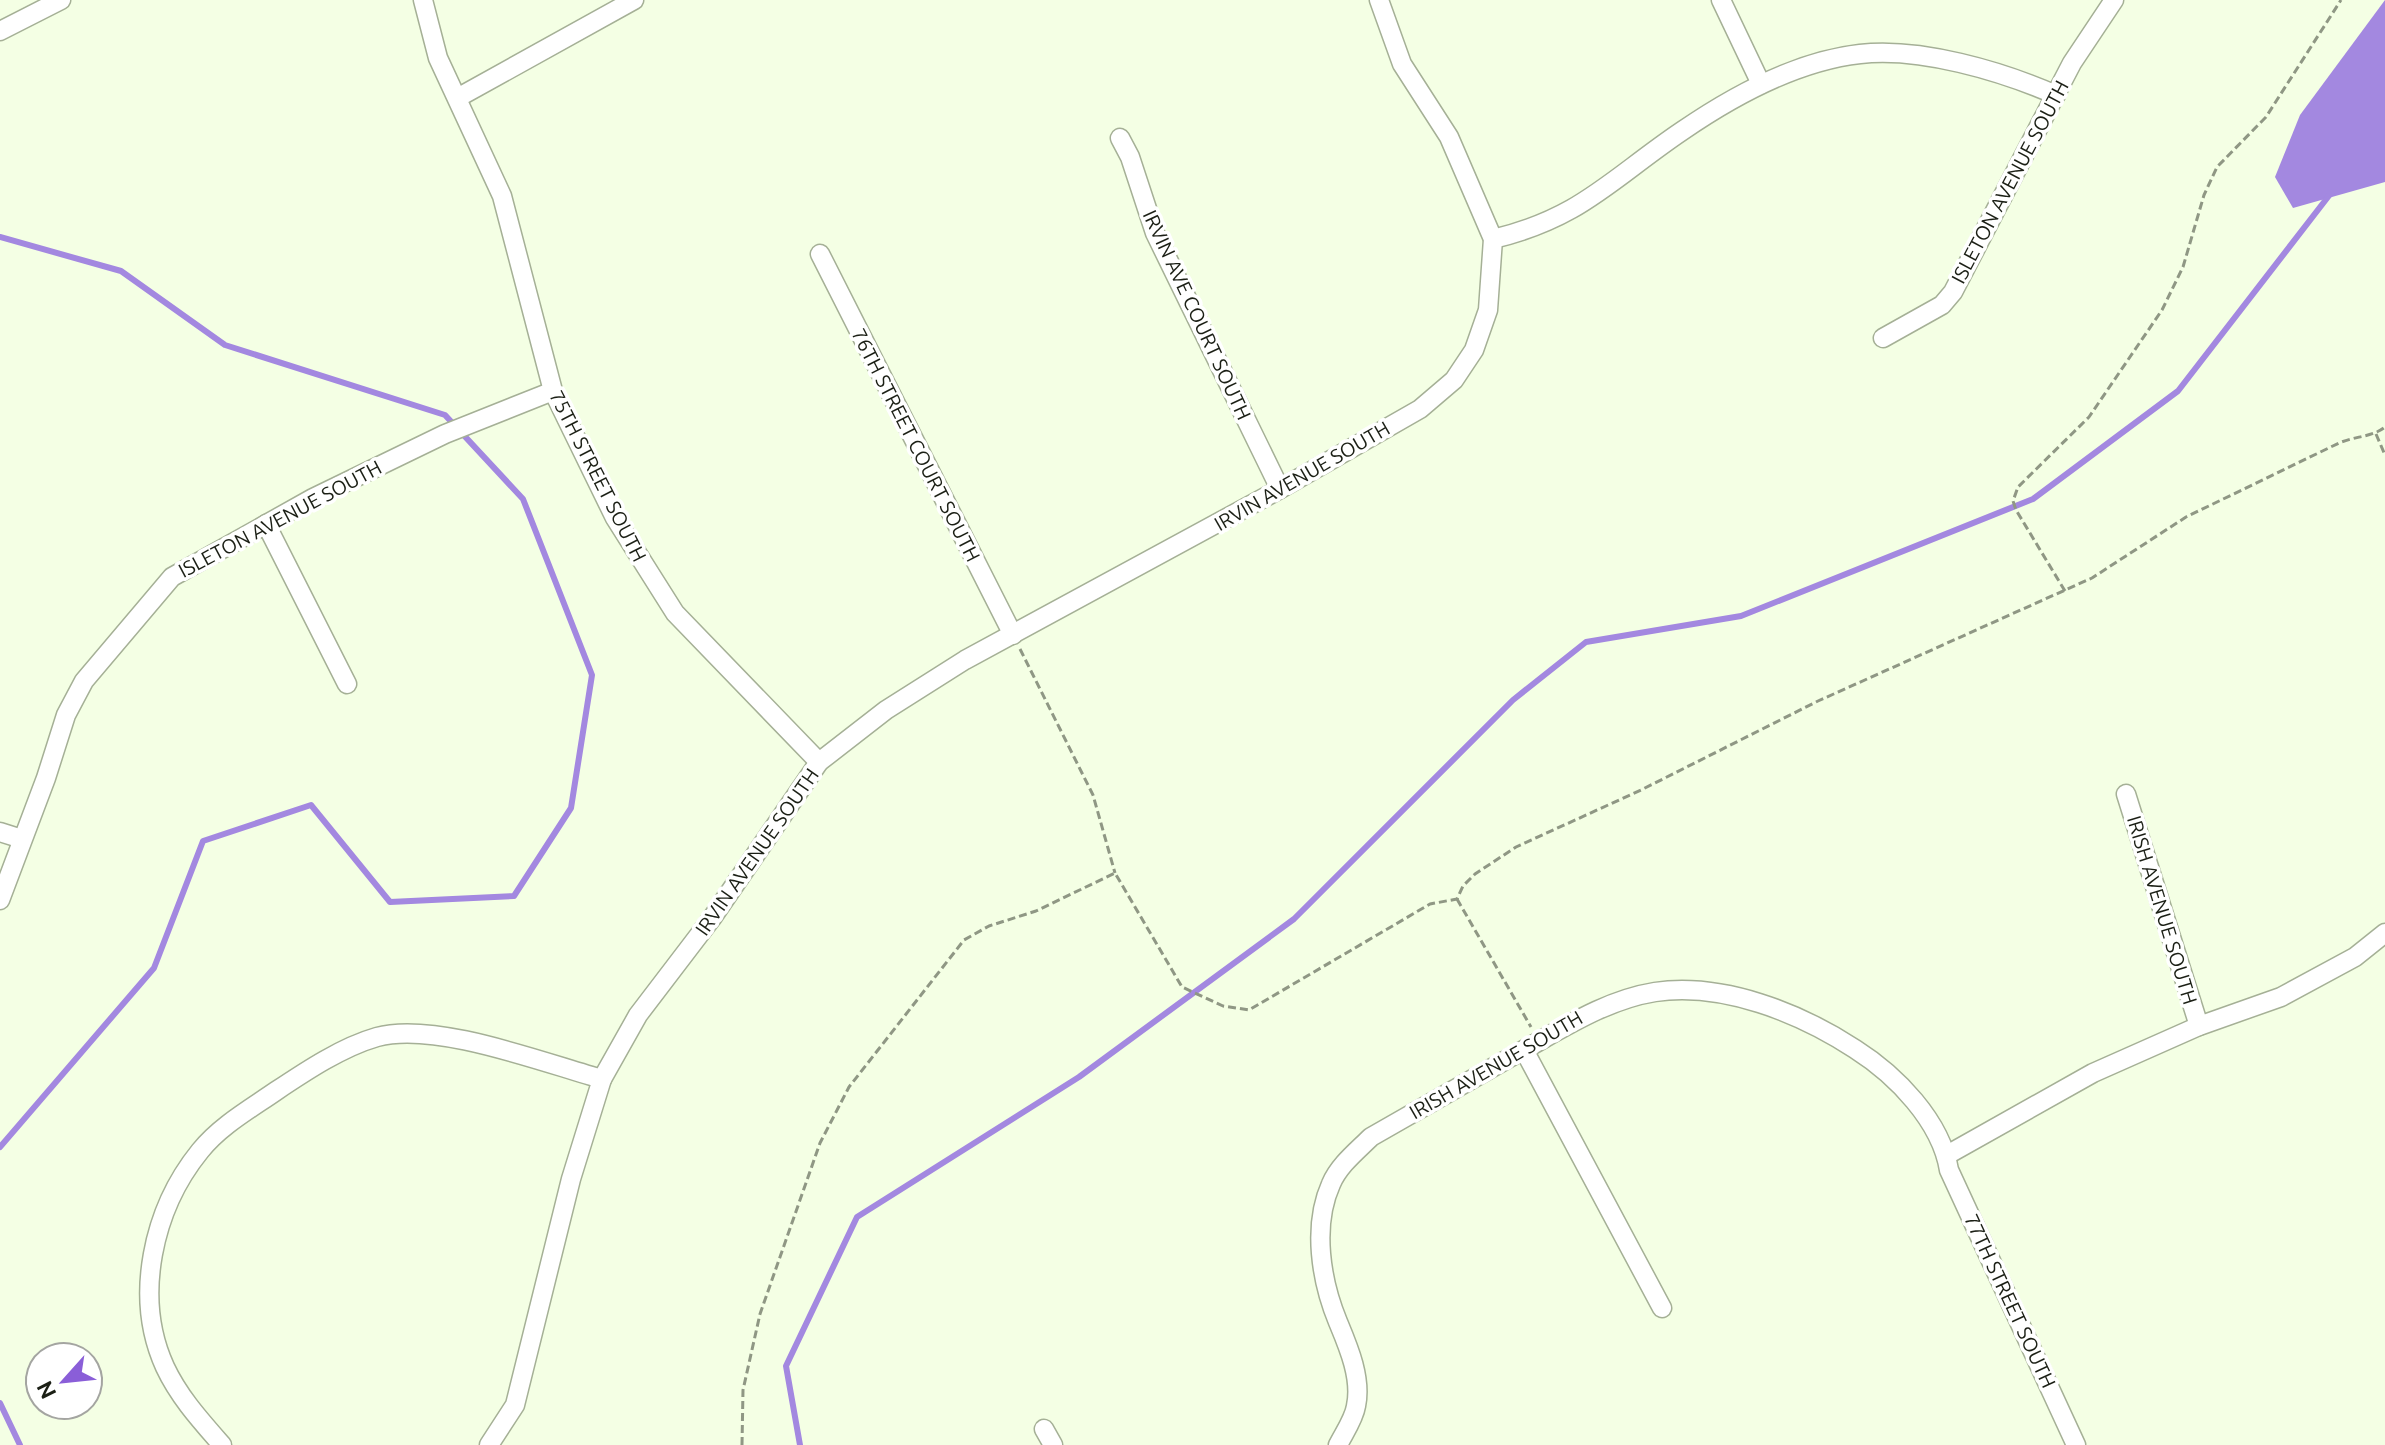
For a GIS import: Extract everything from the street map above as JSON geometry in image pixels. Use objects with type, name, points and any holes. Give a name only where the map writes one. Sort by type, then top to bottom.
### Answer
[{"type":"street","points":[[0,31],[61,0]]},
{"type":"street","name":"75TH STREET SOUTH","points":[[423,0],[438,58],[459,97],[502,196],[553,391],[615,518],[675,613],[819,762]]},
{"type":"street","points":[[459,97],[634,0]]},
{"type":"street","points":[[1379,0],[1402,64],[1449,137],[1493,239],[1528,231],[1574,210],[1681,131],[1761,84],[1830,61],[1859,54],[1885,54],[1974,65],[2009,74],[2056,95]]},
{"type":"street","points":[[1721,0],[1761,84]]},
{"type":"street","name":"ISLETON AVENUE SOUTH","points":[[1883,338],[1942,305],[1953,292],[2056,95],[2114,0]]},
{"type":"street","name":"IRVIN AVE COURT SOUTH","points":[[1120,138],[1130,157],[1155,233],[1280,489]]},
{"type":"street","name":"IRVIN AVENUE SOUTH","points":[[489,1445],[515,1405],[571,1179],[602,1079],[638,1015],[712,918],[819,762],[886,710],[1013,635],[1420,409],[1454,380],[1474,350],[1488,310],[1493,239]]},
{"type":"street","name":"76TH STREET COURT SOUTH","points":[[820,254],[1013,635]]},
{"type":"street","name":"ISLETON AVENUE SOUTH","points":[[0,900],[66,715],[84,681],[172,577],[266,524],[445,434],[553,391]]},
{"type":"street","points":[[266,524],[347,684]]},
{"type":"street","name":"IRISH AVENUE SOUTH","points":[[2126,794],[2199,1026]]},
{"type":"street","points":[[0,832],[22,839]]},
{"type":"street","name":"IRISH AVENUE SOUTH","points":[[1338,1445],[1356,1405],[1355,1373],[1326,1294],[1322,1266],[1322,1218],[1331,1184],[1346,1162],[1371,1137],[1588,1012],[1656,992],[1723,994],[1790,1015],[1830,1033],[1880,1065],[1913,1099],[1947,1155],[2093,1073],[2199,1026],[2281,997],[2355,957],[2385,933]]},
{"type":"street","points":[[222,1445],[190,1408],[165,1367],[155,1336],[148,1278],[165,1209],[200,1151],[232,1120],[309,1069],[378,1037],[415,1034],[468,1041],[602,1079]]},
{"type":"street","points":[[1531,1046],[1662,1308]]},
{"type":"street","name":"77TH STREET SOUTH","points":[[1947,1155],[1949,1170],[2076,1445]]},
{"type":"path","points":[[2065,591],[2016,510],[2014,494],[2089,417],[2162,310],[2179,278],[2204,195],[2217,167],[2266,117],[2341,0]]},
{"type":"path","points":[[1457,899],[1463,886],[1475,874],[1516,847],[1641,790],[1818,701],[2065,591],[2217,500],[2359,434],[2376,434],[2385,427]]},
{"type":"path","points":[[2376,434],[2385,455]]},
{"type":"path","points":[[1013,635],[1093,795],[1115,873],[1182,987],[1223,1006],[1249,1010],[1430,904],[1457,899]]},
{"type":"path","points":[[742,1445],[743,1390],[760,1314],[820,1143],[849,1087],[964,940],[989,926],[1036,911],[1115,873]]},
{"type":"path","points":[[1457,899],[1531,1046]]},
{"type":"shaded area","points":[[2385,0],[2385,182],[2293,208],[2275,177],[2300,115]]},
{"type":"waterway","points":[[800,1445],[786,1366],[857,1217],[1079,1077],[1294,919],[1513,700],[1586,642],[1741,616],[2033,499],[2178,391],[2331,193]]},
{"type":"waterway","points":[[0,237],[121,271],[225,345],[445,415],[523,499],[592,675],[571,808],[514,896],[390,902],[311,805],[203,841],[154,968],[0,1147]]},
{"type":"waterway","points":[[0,1403],[20,1445]]}]
